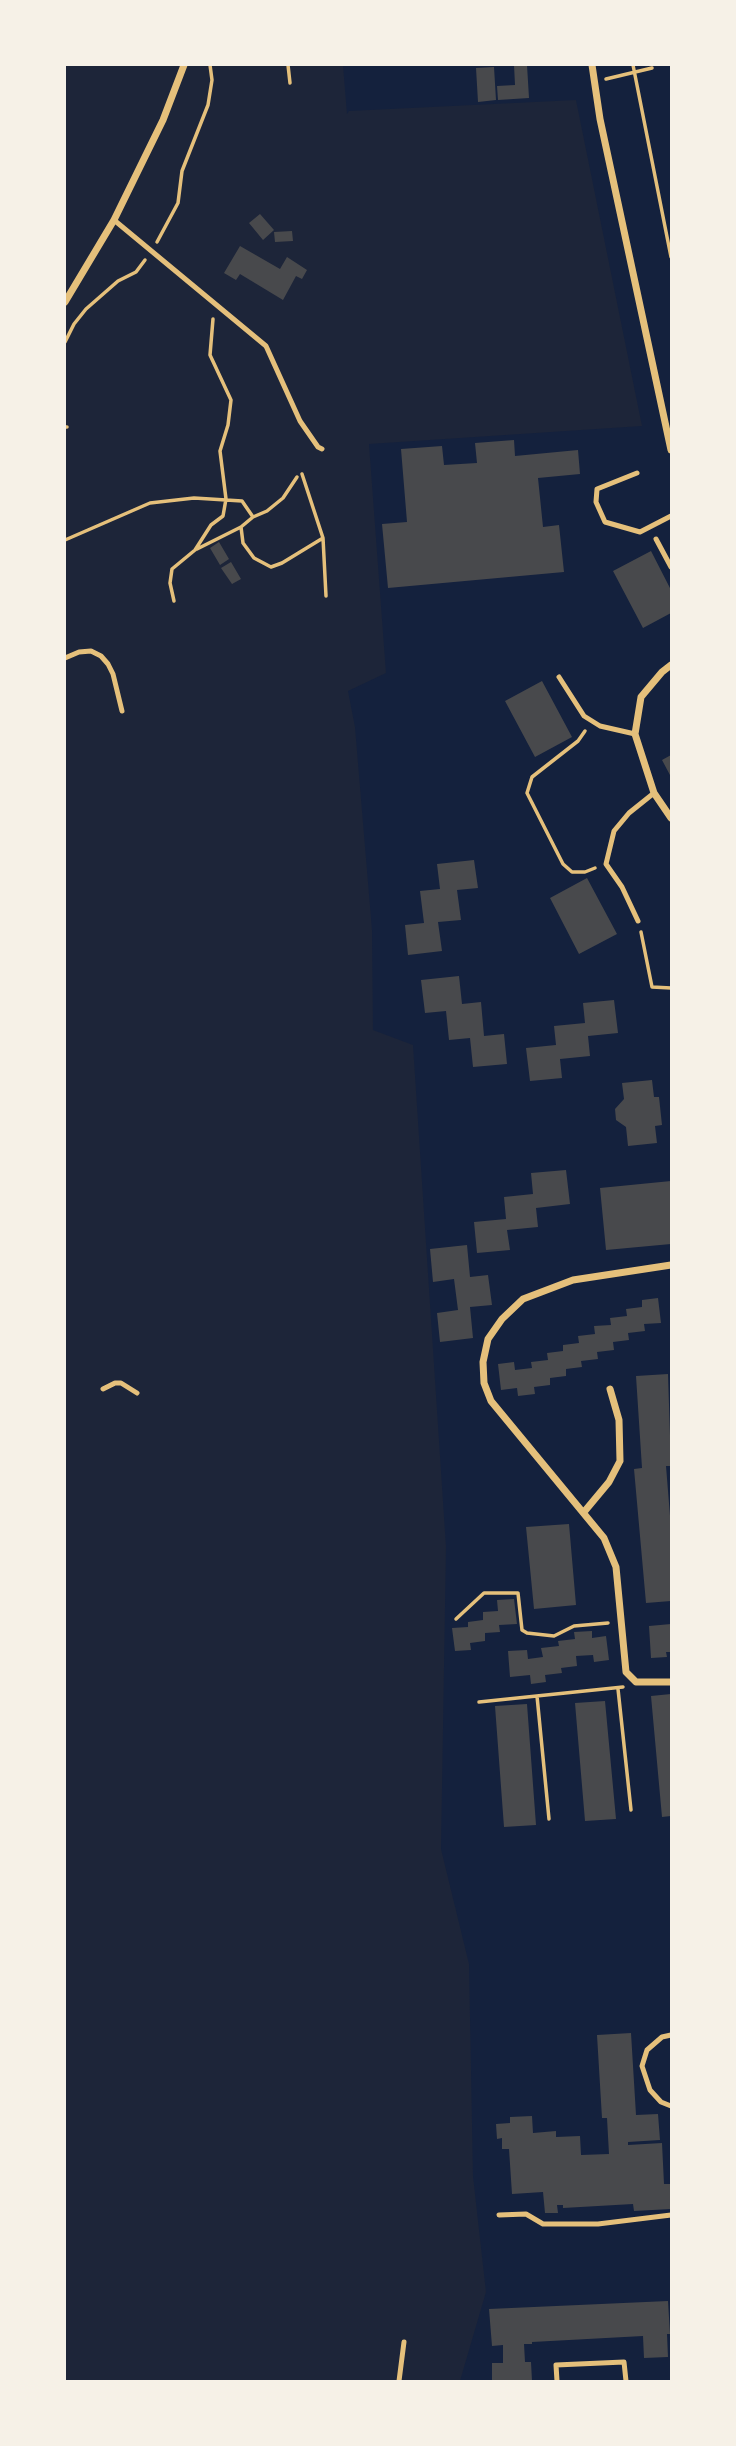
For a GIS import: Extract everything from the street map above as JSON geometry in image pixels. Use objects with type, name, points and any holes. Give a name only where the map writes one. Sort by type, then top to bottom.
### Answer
[{"type":"street","points":[[65,302],[114,219],[163,120],[184,65]]},
{"type":"street","points":[[592,65],[671,450]]},
{"type":"street","points":[[671,665],[641,697],[635,734],[654,793],[671,818]]},
{"type":"street","points":[[671,1265],[573,1280],[523,1299],[502,1319],[488,1339],[482,1362],[484,1383],[491,1401],[604,1538],[616,1567],[626,1672],[636,1682],[671,1682]]},
{"type":"street","points":[[584,1512],[609,1482],[620,1461],[619,1420],[610,1389]]},
{"type":"lane","points":[[114,219],[151,253],[266,346],[300,421],[318,447],[323,449]]},
{"type":"lane","points":[[637,473],[597,489],[596,502],[605,522],[640,532],[671,516]]},
{"type":"lane","points":[[656,539],[671,567]]},
{"type":"lane","points":[[65,658],[91,651],[101,656],[113,674],[122,711]]},
{"type":"lane","points":[[559,677],[577,707],[592,721],[600,726],[635,734]]},
{"type":"lane","points":[[638,921],[622,887],[606,863],[614,831],[629,813],[654,793]]},
{"type":"lane","points":[[103,1390],[115,1383],[121,1383],[137,1393]]},
{"type":"lane","points":[[671,2035],[662,2037],[647,2050],[642,2066],[650,2090],[662,2102],[671,2106]]},
{"type":"lane","points":[[499,2215],[526,2214],[543,2224],[598,2224],[671,2216]]},
{"type":"lane","points":[[399,2381],[404,2343]]},
{"type":"lane","points":[[557,2381],[556,2365],[624,2362],[626,2381]]},
{"type":"path","points":[[65,342],[86,309],[118,281],[136,272],[163,234],[178,202],[182,171],[208,105],[212,80],[211,65]]},
{"type":"path","points":[[288,65],[290,83]]},
{"type":"path","points":[[633,65],[671,257]]},
{"type":"path","points":[[594,82],[652,68]]},
{"type":"path","points":[[195,550],[204,531],[223,516],[226,499],[220,451],[228,425],[231,400],[210,355],[213,303]]},
{"type":"path","points":[[174,601],[170,583],[172,569],[195,550],[267,511],[283,498],[299,476],[323,538],[326,596]]},
{"type":"path","points":[[65,540],[150,503],[194,498],[242,501],[253,517]]},
{"type":"path","points":[[241,527],[243,543],[254,558],[271,567],[282,564],[323,538]]},
{"type":"path","points":[[592,721],[578,741],[532,778],[527,793],[563,864],[572,872],[585,872],[606,863]]},
{"type":"path","points":[[638,921],[652,987],[671,988]]},
{"type":"path","points":[[456,1619],[484,1593],[518,1593],[522,1630],[527,1633],[554,1636],[574,1626],[620,1622]]},
{"type":"path","points":[[479,1702],[618,1689],[636,1682]]},
{"type":"path","points":[[618,1689],[631,1810]]},
{"type":"path","points":[[537,1696],[549,1819]]},
{"type":"shaded area","points":[[65,65],[343,65],[347,114],[349,111],[576,100],[642,426],[369,444],[386,673],[348,691],[355,727],[372,930],[373,1030],[413,1045],[446,1547],[441,1849],[469,1964],[473,2176],[486,2292],[460,2381],[65,2381]]},
{"type":"building","points":[[514,65],[527,65],[529,98],[498,100],[497,86],[515,85]]},
{"type":"building","points":[[494,67],[496,100],[478,102],[476,68]]},
{"type":"building","points":[[260,214],[274,230],[263,240],[249,223]]},
{"type":"building","points":[[292,231],[293,241],[275,242],[274,232]]},
{"type":"building","points":[[240,246],[280,269],[287,257],[307,270],[302,279],[296,276],[283,300],[240,274],[236,280],[224,273]]},
{"type":"building","points":[[514,440],[515,456],[578,450],[580,474],[538,478],[543,527],[559,525],[564,572],[388,588],[382,524],[407,522],[401,449],[442,446],[444,465],[477,463],[475,443]]},
{"type":"building","points":[[219,542],[229,559],[220,565],[210,548]]},
{"type":"building","points":[[651,551],[671,590],[671,613],[643,628],[613,571]]},
{"type":"building","points":[[231,562],[241,579],[232,584],[221,568]]},
{"type":"building","points":[[542,681],[572,737],[535,757],[505,701]]},
{"type":"building","points":[[671,755],[671,777],[662,760]]},
{"type":"building","points":[[474,860],[478,888],[457,890],[461,920],[438,922],[442,951],[408,955],[405,925],[424,923],[420,891],[440,889],[437,864]]},
{"type":"building","points":[[587,878],[617,934],[579,954],[550,898]]},
{"type":"building","points":[[459,976],[462,1004],[481,1002],[484,1036],[504,1034],[507,1064],[473,1067],[470,1038],[449,1040],[446,1011],[425,1013],[421,980]]},
{"type":"building","points":[[614,1000],[618,1033],[588,1036],[590,1056],[560,1059],[562,1078],[530,1081],[526,1048],[556,1045],[554,1026],[585,1023],[583,1003]]},
{"type":"building","points":[[652,1080],[654,1097],[659,1097],[662,1125],[655,1126],[657,1143],[628,1146],[626,1127],[616,1120],[615,1109],[624,1099],[622,1083]]},
{"type":"building","points":[[566,1170],[570,1204],[536,1208],[538,1227],[507,1230],[510,1250],[477,1253],[474,1222],[506,1219],[504,1197],[533,1194],[531,1173]]},
{"type":"building","points":[[671,1181],[671,1244],[606,1250],[600,1188]]},
{"type":"building","points":[[467,1245],[470,1277],[488,1275],[492,1305],[470,1307],[473,1338],[440,1342],[437,1313],[458,1310],[454,1279],[433,1282],[430,1249]]},
{"type":"building","points":[[658,1298],[661,1323],[644,1324],[645,1331],[628,1333],[629,1340],[613,1342],[614,1350],[597,1352],[598,1359],[581,1361],[582,1367],[566,1369],[566,1376],[550,1378],[550,1385],[534,1387],[535,1394],[518,1396],[517,1388],[501,1390],[498,1364],[514,1362],[515,1370],[532,1368],[531,1362],[548,1360],[547,1353],[563,1351],[563,1345],[579,1343],[578,1336],[595,1334],[594,1326],[611,1325],[610,1318],[627,1316],[626,1309],[642,1307],[642,1300]]},
{"type":"building","points":[[668,1374],[671,1466],[666,1466],[671,1528],[671,1601],[646,1603],[634,1469],[642,1468],[636,1376]]},
{"type":"building","points":[[569,1524],[576,1605],[534,1609],[526,1527]]},
{"type":"building","points":[[514,1599],[517,1624],[499,1625],[500,1632],[485,1633],[485,1641],[470,1643],[471,1650],[455,1651],[452,1628],[468,1627],[468,1622],[483,1620],[483,1612],[498,1611],[497,1600]]},
{"type":"building","points":[[671,1624],[671,1652],[666,1652],[667,1657],[651,1658],[649,1626]]},
{"type":"building","points":[[592,1631],[592,1638],[606,1636],[609,1660],[594,1662],[593,1655],[576,1656],[577,1666],[561,1668],[562,1673],[545,1675],[546,1682],[531,1684],[530,1675],[510,1677],[508,1651],[527,1650],[528,1659],[543,1657],[541,1648],[559,1646],[558,1641],[575,1639],[574,1632]]},
{"type":"building","points":[[671,1694],[671,1816],[662,1817],[651,1696]]},
{"type":"building","points":[[605,1701],[616,1819],[585,1821],[575,1703]]},
{"type":"building","points":[[527,1704],[536,1825],[504,1827],[495,1706]]},
{"type":"building","points":[[631,2033],[636,2115],[658,2114],[660,2140],[628,2142],[628,2145],[662,2143],[664,2184],[671,2184],[671,2209],[634,2211],[633,2204],[563,2208],[563,2205],[557,2205],[558,2213],[545,2213],[543,2192],[512,2194],[509,2149],[502,2149],[502,2138],[497,2139],[496,2124],[510,2123],[510,2117],[532,2116],[533,2133],[556,2131],[556,2137],[580,2136],[581,2155],[609,2154],[607,2118],[602,2118],[597,2035]]},
{"type":"building","points":[[668,2301],[668,2357],[644,2358],[643,2336],[532,2342],[524,2344],[525,2362],[531,2362],[532,2381],[492,2381],[492,2363],[503,2363],[503,2345],[492,2346],[489,2309]]}]
